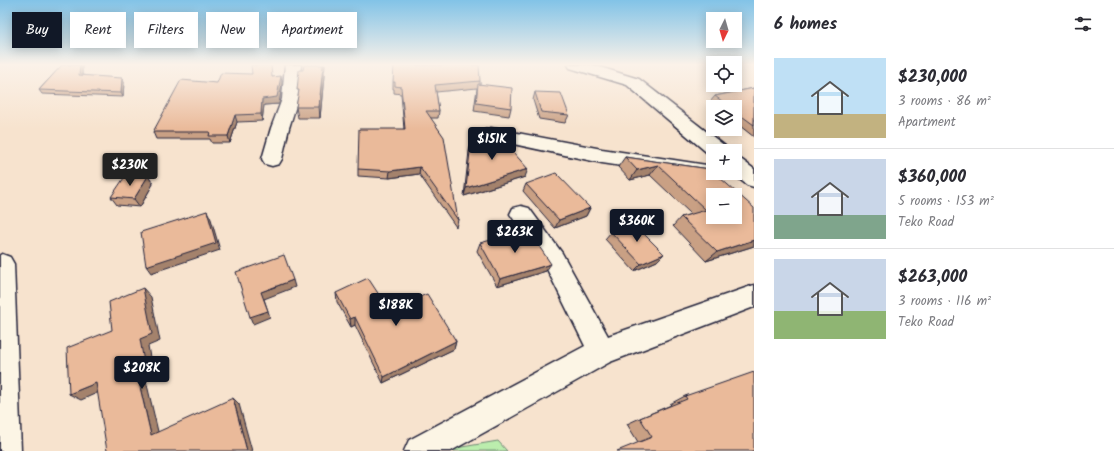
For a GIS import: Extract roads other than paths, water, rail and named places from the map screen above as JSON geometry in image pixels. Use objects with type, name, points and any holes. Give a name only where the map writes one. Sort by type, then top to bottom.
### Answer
[{"type":"street","points":[[272,159],[280,128],[290,99],[291,86]]},
{"type":"street","points":[[638,86],[709,144]]},
{"type":"street","points":[[491,134],[602,156],[706,172]]},
{"type":"street","points":[[520,214],[554,260],[602,352]]},
{"type":"street","points":[[2,264],[5,451]]},
{"type":"street","points":[[420,451],[602,352],[754,296]]}]
